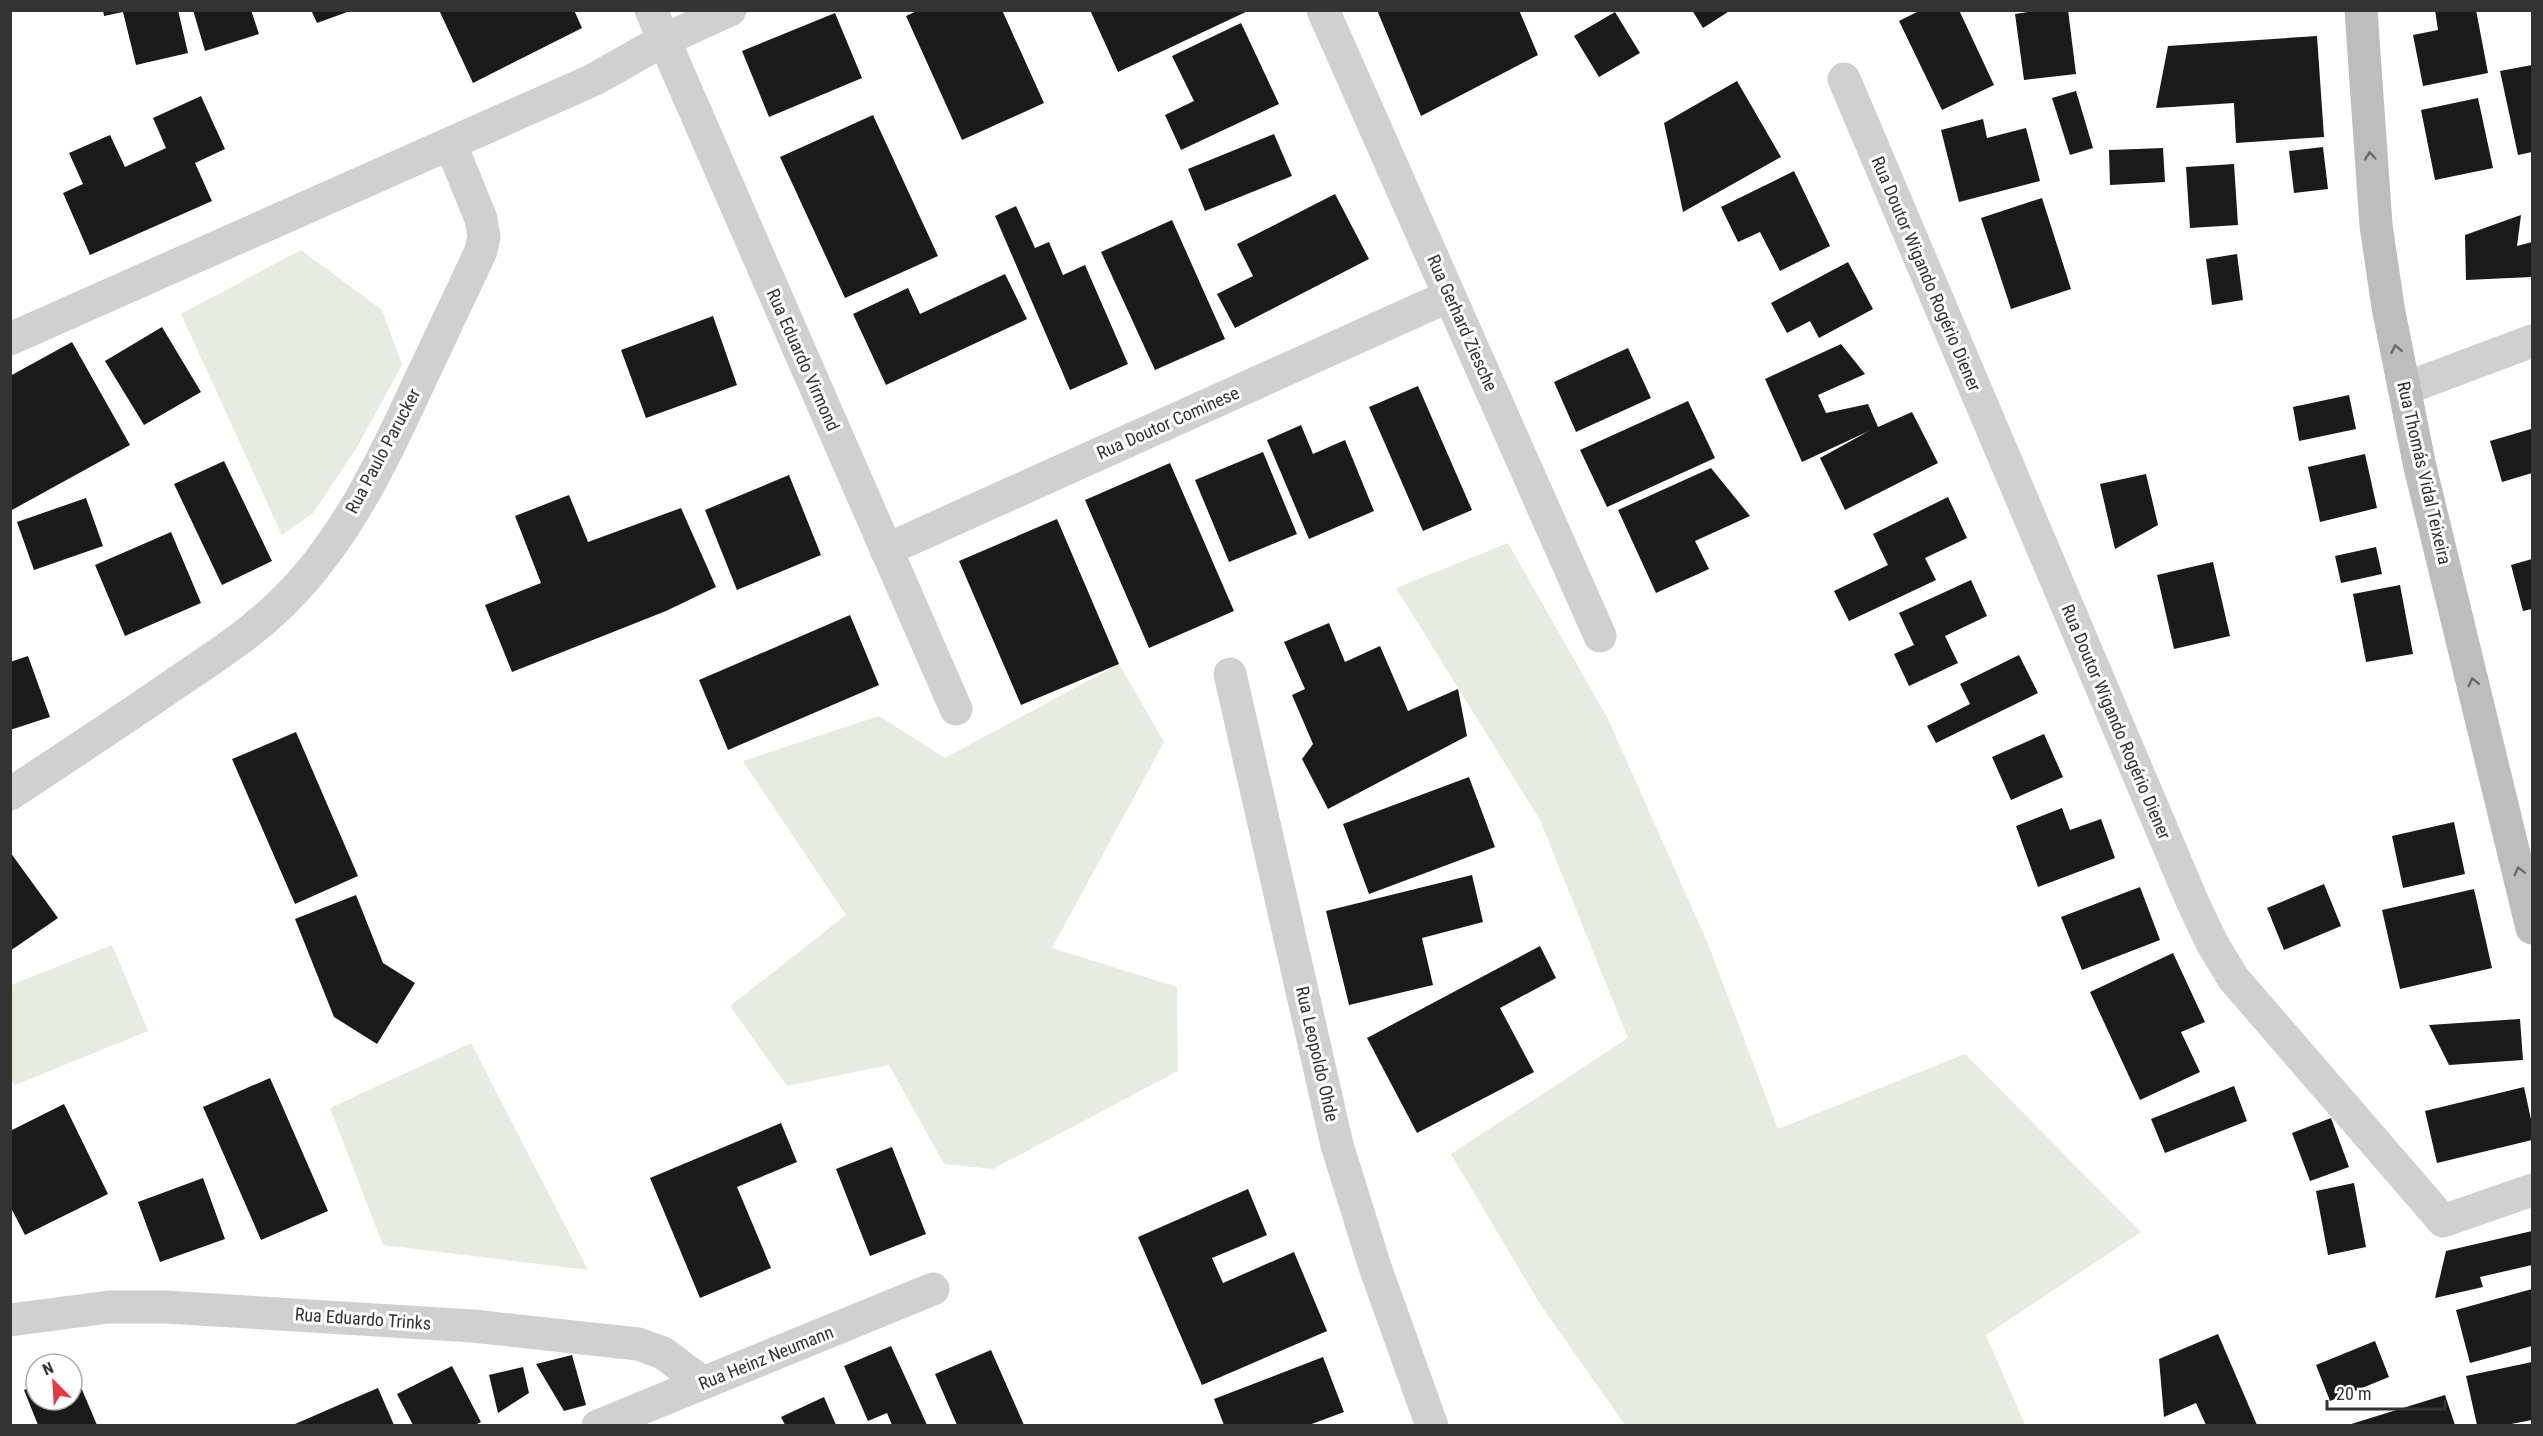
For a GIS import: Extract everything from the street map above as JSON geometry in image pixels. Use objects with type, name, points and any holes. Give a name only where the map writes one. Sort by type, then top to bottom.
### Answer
[{"type":"main road","name":"Rua Thomás Vidal Teixeira","points":[[2361,10],[2376,225],[2404,389],[2420,467],[2532,928]]},
{"type":"street","name":"Rua Eduardo Virmond","points":[[651,10],[956,709]]},
{"type":"street","points":[[10,339],[451,145],[593,80],[664,40],[730,10]]},
{"type":"street","name":"Rua Gerhard Ziesche","points":[[1323,10],[1600,636]]},
{"type":"street","name":"Rua Doutor Wigando Rogério Diener","points":[[1844,79],[2193,903],[2212,943],[2233,978],[2443,1221],[2532,1190]]},
{"type":"street","name":"Rua Paulo Parucker","points":[[10,794],[209,660],[262,621],[285,601],[318,563],[349,518],[370,483],[481,251],[484,237],[481,219],[451,145]]},
{"type":"street","name":"Rua Doutor Cominese","points":[[886,550],[1449,296]]},
{"type":"street","points":[[2404,389],[2532,341]]},
{"type":"street","name":"Rua Leopoldo Ohde","points":[[1230,674],[1337,1145],[1375,1267],[1432,1425]]},
{"type":"street","name":"Rua Heinz Neumann","points":[[598,1425],[933,1289]]},
{"type":"street","name":"Rua Eduardo Trinks","points":[[10,1320],[109,1307],[166,1307],[473,1326],[638,1344],[663,1353],[703,1383]]},
{"type":"shaded area","points":[[301,250],[382,310],[402,365],[357,447],[313,513],[282,535],[181,314]]},
{"type":"shaded area","points":[[1508,543],[1608,719],[1708,944],[1778,1129],[1965,1054],[2141,1232],[1986,1335],[2025,1425],[1625,1425],[1540,1304],[1451,1154],[1628,1038],[1540,820],[1396,588]]},
{"type":"shaded area","points":[[1119,664],[1164,742],[1052,948],[1177,987],[1178,1071],[993,1169],[944,1164],[889,1065],[787,1086],[730,1006],[846,915],[743,761],[879,716],[945,758]]},
{"type":"shaded area","points":[[112,945],[148,1031],[15,1085],[10,1079],[11,985]]},
{"type":"shaded area","points":[[471,1043],[588,1270],[383,1245],[330,1108]]},
{"type":"building","points":[[103,10],[178,10],[188,53],[136,65],[123,12],[104,16]]},
{"type":"building","points":[[193,10],[251,10],[259,34],[205,51]]},
{"type":"building","points":[[311,10],[350,10],[350,11],[317,23]]},
{"type":"building","points":[[439,10],[574,10],[582,28],[473,83]]},
{"type":"building","points":[[919,10],[1002,10],[1044,103],[962,140],[906,16]]},
{"type":"building","points":[[1090,10],[1250,10],[1118,72]]},
{"type":"building","points":[[1377,10],[1519,10],[1538,55],[1421,116]]},
{"type":"building","points":[[1692,10],[1731,10],[1703,28]]},
{"type":"building","points":[[1921,10],[1959,10],[1994,85],[1942,110],[1899,21]]},
{"type":"building","points":[[2041,10],[2068,10],[2076,74],[2024,80],[2015,14]]},
{"type":"building","points":[[2435,10],[2476,10],[2488,73],[2423,86],[2413,35],[2438,30]]},
{"type":"building","points":[[1615,12],[1640,53],[1599,77],[1574,36]]},
{"type":"building","points":[[835,13],[862,78],[769,117],[742,51]]},
{"type":"building","points":[[1241,23],[1279,104],[1181,150],[1165,115],[1194,101],[1172,56]]},
{"type":"building","points":[[2317,36],[2324,137],[2236,143],[2234,103],[2156,108],[2168,46]]},
{"type":"building","points":[[2532,65],[2532,152],[2518,155],[2500,71]]},
{"type":"building","points":[[1737,81],[1781,157],[1683,212],[1664,123]]},
{"type":"building","points":[[2076,91],[2093,148],[2070,155],[2052,98]]},
{"type":"building","points":[[201,96],[225,149],[195,163],[212,201],[90,255],[63,193],[83,184],[69,153],[110,135],[125,167],[166,148],[153,118]]},
{"type":"building","points":[[2478,98],[2493,168],[2435,180],[2421,110]]},
{"type":"building","points":[[873,115],[938,256],[845,298],[780,157]]},
{"type":"building","points":[[1983,119],[1987,138],[2026,128],[2040,181],[1959,202],[1941,130]]},
{"type":"building","points":[[1274,134],[1292,176],[1205,211],[1188,169]]},
{"type":"building","points":[[2323,147],[2328,189],[2294,193],[2289,151]]},
{"type":"building","points":[[2163,148],[2165,182],[2110,185],[2109,150]]},
{"type":"building","points":[[2234,164],[2238,225],[2190,228],[2186,167]]},
{"type":"building","points":[[1794,171],[1830,246],[1780,271],[1760,232],[1738,242],[1721,207]]},
{"type":"building","points":[[1335,194],[1369,259],[1235,328],[1217,294],[1253,276],[1237,244]]},
{"type":"building","points":[[2042,198],[2071,289],[2011,309],[1981,218]]},
{"type":"building","points":[[1016,206],[1035,248],[1049,242],[1063,275],[1085,265],[1128,364],[1070,390],[995,216]]},
{"type":"building","points":[[2521,215],[2517,246],[2532,242],[2532,277],[2466,280],[2465,235]]},
{"type":"building","points":[[1172,220],[1225,339],[1155,370],[1101,252]]},
{"type":"building","points":[[2237,254],[2243,300],[2212,305],[2206,259]]},
{"type":"building","points":[[1848,262],[1873,309],[1819,338],[1810,321],[1787,333],[1771,303]]},
{"type":"building","points":[[1005,274],[1027,319],[886,385],[853,314],[908,288],[920,314]]},
{"type":"building","points":[[713,316],[737,385],[646,418],[621,350]]},
{"type":"building","points":[[162,327],[201,392],[144,425],[105,361]]},
{"type":"building","points":[[72,342],[130,445],[12,510],[10,376]]},
{"type":"building","points":[[1841,344],[1865,374],[1818,395],[1826,413],[1868,404],[1878,427],[1912,412],[1938,463],[1845,510],[1820,458],[1869,431],[1802,462],[1765,379]]},
{"type":"building","points":[[1628,348],[1651,398],[1576,432],[1554,382]]},
{"type":"building","points":[[1418,386],[1472,510],[1423,531],[1369,407]]},
{"type":"building","points":[[2349,395],[2356,429],[2299,441],[2293,407]]},
{"type":"building","points":[[1688,401],[1715,458],[1607,507],[1580,450]]},
{"type":"building","points":[[1301,425],[1313,454],[1345,440],[1374,511],[1309,539],[1267,440]]},
{"type":"building","points":[[2531,429],[2532,473],[2502,482],[2490,441]]},
{"type":"building","points":[[1263,452],[1297,534],[1229,562],[1195,480]]},
{"type":"building","points":[[2365,454],[2377,508],[2320,522],[2308,467]]},
{"type":"building","points":[[224,461],[272,561],[222,585],[174,484]]},
{"type":"building","points":[[1170,463],[1234,611],[1149,648],[1085,500]]},
{"type":"building","points":[[1711,468],[1750,516],[1695,541],[1709,569],[1656,593],[1618,510]]},
{"type":"building","points":[[2146,474],[2158,525],[2115,549],[2100,484]]},
{"type":"building","points":[[789,475],[821,555],[737,590],[705,510]]},
{"type":"building","points":[[569,495],[588,542],[681,508],[716,587],[666,611],[512,672],[485,605],[541,583],[515,516]]},
{"type":"building","points":[[1948,497],[1967,538],[1925,558],[1936,580],[1849,621],[1834,591],[1888,565],[1873,534]]},
{"type":"building","points":[[86,498],[103,546],[34,570],[17,522]]},
{"type":"building","points":[[1057,519],[1119,664],[1021,705],[959,561]]},
{"type":"building","points":[[171,532],[201,603],[125,636],[95,565]]},
{"type":"building","points":[[2376,547],[2382,574],[2341,583],[2335,556]]},
{"type":"building","points":[[2532,559],[2532,609],[2523,611],[2511,565]]},
{"type":"building","points":[[2213,562],[2230,636],[2174,649],[2157,575]]},
{"type":"building","points":[[1971,580],[1987,616],[1945,636],[1958,663],[1909,686],[1894,654],[1914,645],[1899,613]]},
{"type":"building","points":[[2400,585],[2413,654],[2366,662],[2353,594]]},
{"type":"building","points":[[850,615],[879,685],[728,750],[699,680]]},
{"type":"building","points":[[1329,623],[1345,662],[1380,646],[1408,711],[1458,689],[1467,736],[1328,809],[1302,759],[1313,744],[1292,695],[1305,689],[1284,642]]},
{"type":"building","points":[[2019,655],[2038,693],[1936,743],[1927,726],[1970,704],[1960,684]]},
{"type":"building","points":[[28,656],[50,717],[10,730],[10,662]]},
{"type":"building","points":[[296,732],[358,876],[295,904],[232,759]]},
{"type":"building","points":[[2044,734],[2063,777],[2011,800],[1992,757]]},
{"type":"building","points":[[1469,777],[1495,847],[1369,894],[1343,824]]},
{"type":"building","points":[[2062,808],[2070,830],[2101,819],[2115,858],[2038,887],[2016,826]]},
{"type":"building","points":[[2454,822],[2465,874],[2403,888],[2392,836]]},
{"type":"building","points":[[10,852],[58,918],[10,951]]},
{"type":"building","points":[[1472,875],[1483,922],[1422,938],[1433,985],[1349,1005],[1326,911]]},
{"type":"building","points":[[2324,884],[2341,926],[2284,950],[2267,908]]},
{"type":"building","points":[[2140,887],[2160,940],[2082,970],[2061,917]]},
{"type":"building","points":[[2474,889],[2492,968],[2400,989],[2382,910]]},
{"type":"building","points":[[356,895],[383,963],[415,983],[377,1044],[334,1017],[295,919]]},
{"type":"building","points":[[1540,946],[1556,978],[1500,1008],[1534,1072],[1417,1133],[1367,1038]]},
{"type":"building","points":[[2173,953],[2205,1022],[2181,1032],[2200,1072],[2140,1100],[2090,992]]},
{"type":"building","points":[[2520,1019],[2523,1060],[2449,1065],[2429,1025]]},
{"type":"building","points":[[270,1078],[328,1211],[261,1240],[203,1107]]},
{"type":"building","points":[[2234,1086],[2247,1121],[2165,1153],[2151,1119]]},
{"type":"building","points":[[2524,1087],[2532,1124],[2532,1140],[2437,1163],[2425,1111]]},
{"type":"building","points":[[64,1104],[108,1194],[25,1235],[10,1206],[10,1131]]},
{"type":"building","points":[[2331,1118],[2349,1167],[2310,1181],[2292,1133]]},
{"type":"building","points":[[781,1123],[797,1162],[737,1187],[771,1268],[700,1298],[650,1178]]},
{"type":"building","points":[[892,1147],[926,1234],[870,1256],[836,1169]]},
{"type":"building","points":[[203,1178],[225,1239],[160,1262],[138,1202]]},
{"type":"building","points":[[2354,1183],[2366,1247],[2328,1255],[2316,1191]]},
{"type":"building","points":[[1248,1189],[1267,1235],[1212,1258],[1223,1283],[1294,1252],[1327,1331],[1202,1385],[1138,1237]]},
{"type":"building","points":[[2532,1231],[2532,1265],[2480,1277],[2483,1287],[2435,1298],[2446,1251]]},
{"type":"building","points":[[2532,1289],[2532,1346],[2470,1363],[2456,1310]]},
{"type":"building","points":[[2218,1334],[2257,1425],[2206,1425],[2196,1403],[2164,1417],[2159,1359]]},
{"type":"building","points":[[2375,1341],[2389,1377],[2330,1401],[2316,1365]]},
{"type":"building","points":[[891,1346],[927,1425],[892,1425],[887,1413],[868,1421],[844,1366]]},
{"type":"building","points":[[991,1350],[1024,1425],[957,1425],[935,1374]]},
{"type":"building","points":[[572,1355],[586,1405],[564,1411],[536,1364]]},
{"type":"building","points":[[1323,1357],[1344,1412],[1309,1425],[1224,1425],[1214,1399]]},
{"type":"building","points":[[2532,1362],[2532,1420],[2506,1425],[2477,1425],[2466,1376]]},
{"type":"building","points":[[452,1366],[481,1422],[475,1425],[413,1425],[397,1394]]},
{"type":"building","points":[[523,1367],[529,1393],[498,1413],[489,1375]]},
{"type":"building","points":[[378,1388],[394,1425],[295,1424]]},
{"type":"building","points":[[84,1394],[97,1425],[38,1425],[33,1412],[84,1412]]},
{"type":"building","points":[[2445,1395],[2455,1425],[2348,1425]]},
{"type":"building","points":[[824,1397],[836,1425],[785,1425],[781,1417]]}]
